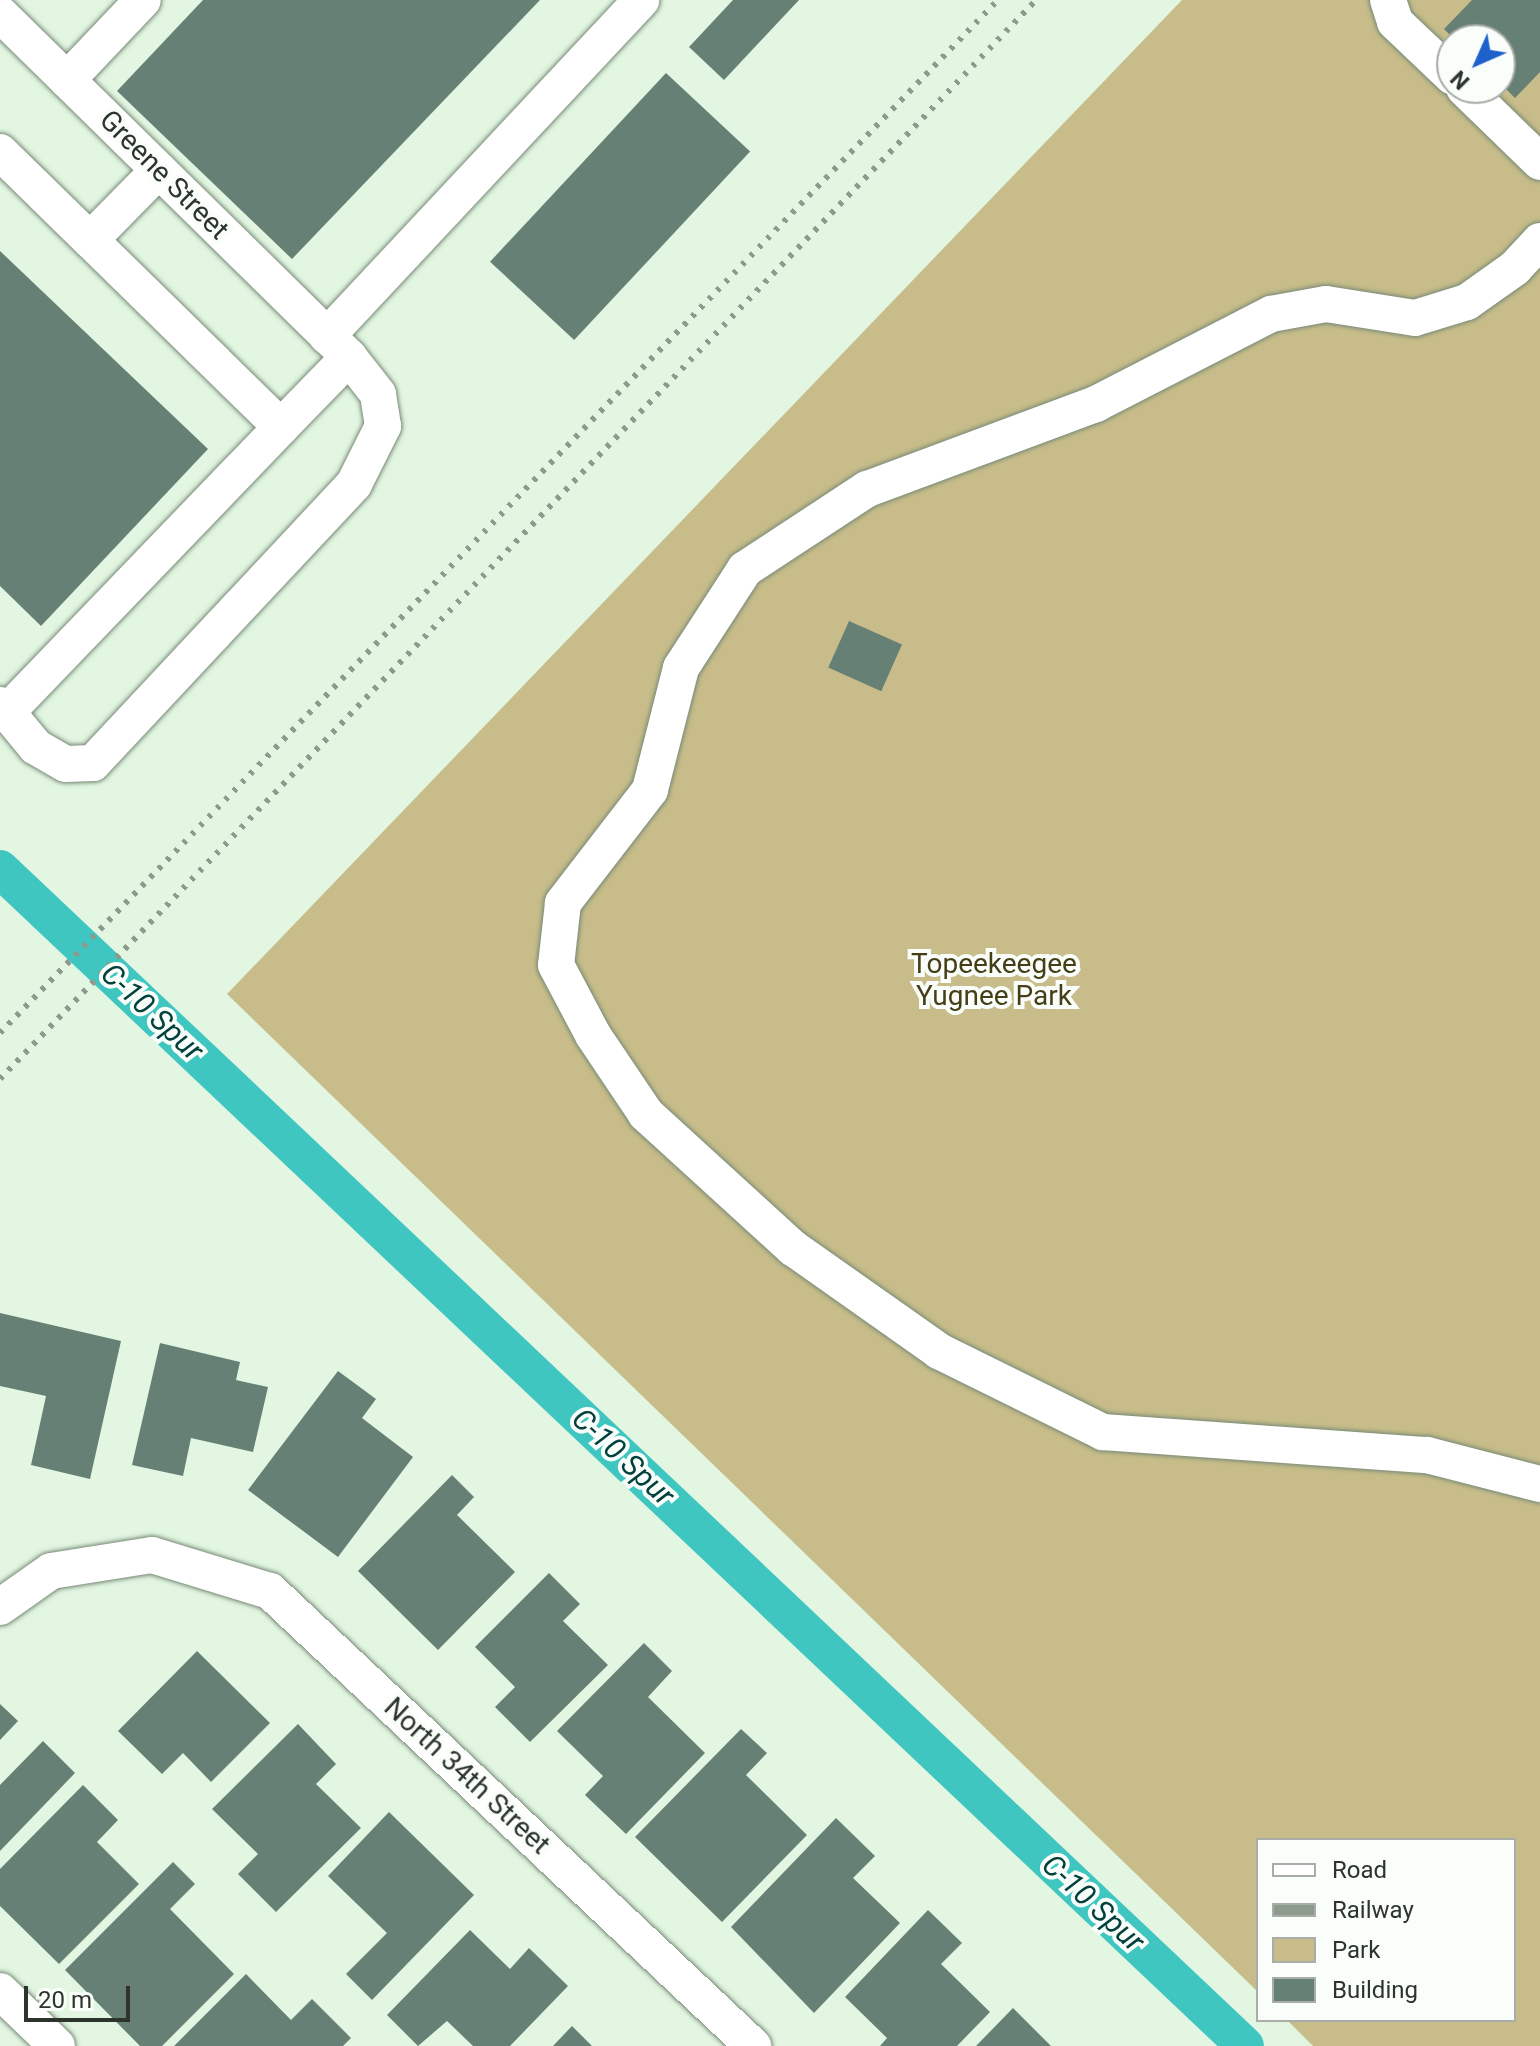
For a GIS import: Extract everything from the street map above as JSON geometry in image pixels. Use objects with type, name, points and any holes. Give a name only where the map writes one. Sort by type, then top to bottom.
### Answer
[{"type":"street","points":[[67,80],[143,0]]},
{"type":"street","points":[[3,708],[281,427],[338,346],[641,0]]},
{"type":"street","points":[[1388,0],[1395,22],[1436,61]]},
{"type":"street","name":"Greene Street","points":[[0,14],[338,346],[378,394],[383,426],[354,484],[93,763],[66,764],[36,747],[3,708]]},
{"type":"street","points":[[1480,104],[1540,162]]},
{"type":"street","points":[[0,152],[281,427]]},
{"type":"street","points":[[90,240],[159,170]]},
{"type":"street","points":[[1540,241],[1515,268],[1467,302],[1415,318],[1326,304],[1271,314],[1096,404],[867,489],[745,569],[681,668],[650,790],[563,903],[556,965],[593,1035],[646,1114],[793,1248],[939,1351],[1103,1432],[1427,1455],[1540,1484]]},
{"type":"street","name":"North 34th Street","points":[[0,1607],[51,1571],[152,1555],[270,1591],[753,2046]]},
{"type":"street","points":[[0,1991],[57,2046]]},
{"type":"green space","name":"Topeekeegee Yugnee Park","points":[[1182,0],[1540,0],[1540,2046],[1313,2046],[1289,2022],[1516,2022],[1516,1838],[1256,1838],[1256,1990],[227,994]]},
{"type":"building","points":[[203,0],[540,0],[292,259],[117,91]]},
{"type":"building","points":[[733,0],[799,0],[724,80],[689,47]]},
{"type":"building","points":[[1472,0],[1540,0],[1540,72],[1516,97],[1516,24],[1449,24]]},
{"type":"building","points":[[666,73],[750,151],[574,340],[490,262]]},
{"type":"building","points":[[0,251],[208,449],[41,626],[0,586]]},
{"type":"building","points":[[849,621],[902,645],[881,691],[828,668]]},
{"type":"building","points":[[0,1313],[121,1341],[90,1479],[31,1465],[46,1396],[0,1386]]},
{"type":"building","points":[[160,1343],[240,1362],[236,1380],[268,1387],[253,1452],[191,1438],[183,1476],[132,1465]]},
{"type":"building","points":[[338,1371],[376,1399],[362,1418],[413,1457],[338,1557],[248,1490]]},
{"type":"building","points":[[452,1475],[474,1497],[457,1515],[515,1572],[438,1650],[358,1571]]},
{"type":"building","points":[[549,1573],[580,1604],[563,1621],[608,1665],[530,1742],[495,1707],[515,1687],[475,1647]]},
{"type":"building","points":[[644,1643],[672,1671],[648,1697],[705,1753],[626,1834],[585,1795],[603,1776],[557,1731]]},
{"type":"building","points":[[197,1651],[270,1723],[211,1782],[183,1753],[162,1774],[118,1731]]},
{"type":"building","points":[[0,1704],[18,1721],[0,1740]]},
{"type":"building","points":[[298,1724],[336,1764],[316,1784],[361,1828],[276,1912],[238,1874],[258,1854],[212,1809]]},
{"type":"building","points":[[741,1729],[767,1753],[746,1775],[807,1835],[722,1922],[635,1837]]},
{"type":"building","points":[[43,1741],[75,1773],[0,1851],[0,1785]]},
{"type":"building","points":[[83,1785],[118,1820],[97,1842],[139,1884],[59,1964],[0,1906],[0,1869]]},
{"type":"building","points":[[389,1812],[474,1895],[372,2000],[346,1974],[387,1933],[328,1876]]},
{"type":"building","points":[[836,1818],[875,1856],[853,1878],[900,1923],[814,2013],[731,1927]]},
{"type":"building","points":[[173,1862],[195,1884],[170,1909],[234,1974],[162,2046],[140,2046],[65,1970]]},
{"type":"building","points":[[928,1910],[962,1943],[941,1964],[990,2012],[957,2046],[880,2046],[887,2038],[845,1997]]},
{"type":"building","points":[[470,1930],[510,1969],[529,1948],[568,1986],[510,2046],[473,2046],[447,2021],[418,2046],[387,2015]]},
{"type":"building","points":[[246,1974],[291,2020],[312,1999],[351,2038],[343,2046],[174,2046]]},
{"type":"building","points":[[1013,2008],[1051,2046],[976,2046]]},
{"type":"building","points":[[572,2026],[592,2046],[553,2046]]},
{"type":"waterway","name":"C-10 Spur","points":[[0,869],[1245,2046]]},
{"type":"railway","points":[[0,1033],[998,0]]},
{"type":"railway","points":[[0,1079],[1036,0]]}]
